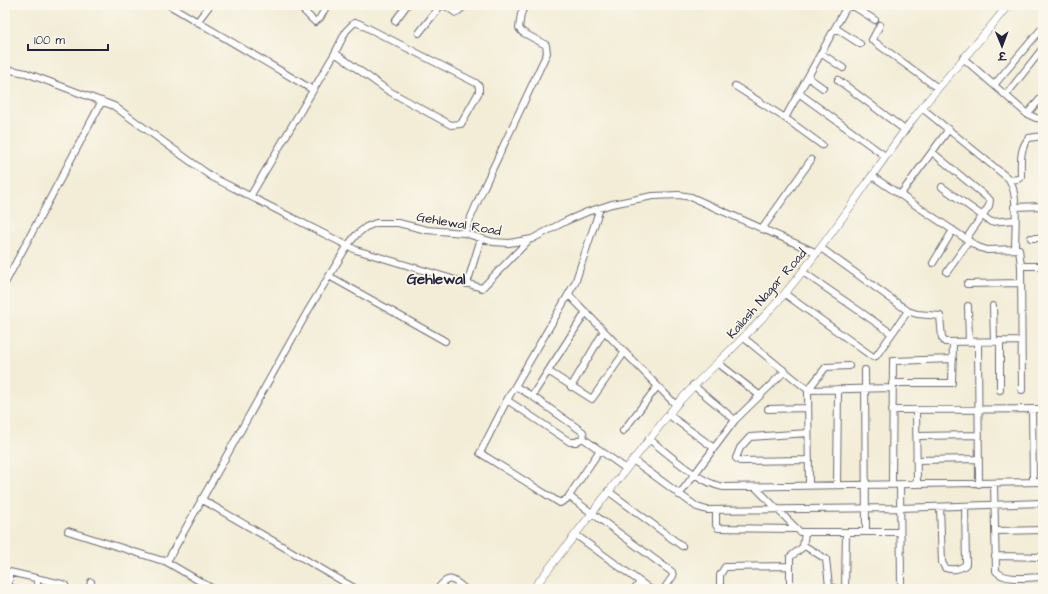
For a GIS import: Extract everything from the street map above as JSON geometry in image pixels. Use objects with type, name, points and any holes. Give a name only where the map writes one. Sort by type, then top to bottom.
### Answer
[{"type":"street","points":[[169,5],[313,90]]},
{"type":"street","points":[[197,22],[210,5]]},
{"type":"street","points":[[298,5],[315,22],[320,18],[327,5]]},
{"type":"street","points":[[395,21],[407,5]]},
{"type":"street","points":[[419,33],[443,5],[456,13],[466,5]]},
{"type":"street","points":[[464,233],[547,53],[546,45],[522,32],[520,28],[521,14],[525,5]]},
{"type":"street","points":[[862,11],[865,5]]},
{"type":"street","name":"Kailash Nagar Road","points":[[533,589],[676,405],[744,338],[785,294],[803,272],[885,156],[938,88],[1008,5]]},
{"type":"street","points":[[785,118],[849,6],[862,11],[875,20]]},
{"type":"street","points":[[251,196],[335,53],[346,30],[354,23],[358,23],[476,83],[479,92],[461,124],[451,124],[387,90],[335,53]]},
{"type":"street","points":[[880,25],[872,40],[938,88]]},
{"type":"street","points":[[994,85],[1043,27]]},
{"type":"street","points":[[837,28],[860,44]]},
{"type":"street","points":[[1006,95],[1043,48]]},
{"type":"street","points":[[822,54],[843,68]]},
{"type":"street","points":[[963,58],[1027,114],[1043,119]]},
{"type":"street","points":[[5,68],[33,76],[114,106],[212,177],[369,255],[482,288],[529,240]]},
{"type":"street","points":[[809,78],[823,88]]},
{"type":"street","points":[[838,80],[905,130]]},
{"type":"street","points":[[735,86],[785,118],[822,145]]},
{"type":"street","points":[[800,94],[885,156]]},
{"type":"street","points":[[1027,114],[1043,96]]},
{"type":"street","points":[[5,283],[102,101]]},
{"type":"street","points":[[922,108],[1010,180],[1014,189],[1015,249]]},
{"type":"street","points":[[900,195],[948,129]]},
{"type":"street","points":[[1010,180],[1021,177],[1022,148],[1024,144],[1029,138],[1043,136]]},
{"type":"street","points":[[932,152],[990,200],[990,206],[982,216],[947,272]]},
{"type":"street","points":[[762,228],[811,160]]},
{"type":"street","points":[[872,176],[982,249],[1020,250],[1022,390]]},
{"type":"street","points":[[942,187],[982,216],[994,222],[1014,220]]},
{"type":"street","name":"Gehlewal Road","points":[[165,561],[169,558],[309,309],[348,245],[356,235],[376,223],[398,223],[427,230],[464,233],[501,243],[529,240],[566,221],[600,208],[638,198],[679,195],[691,197],[819,251],[908,311]]},
{"type":"street","points":[[1014,207],[1043,206]]},
{"type":"street","points":[[600,208],[581,267],[569,295],[507,400],[480,453],[560,503],[569,496],[600,450]]},
{"type":"street","points":[[933,263],[953,230]]},
{"type":"street","points":[[467,284],[481,238]]},
{"type":"street","points":[[1031,238],[1043,238]]},
{"type":"street","points":[[1021,266],[1043,266]]},
{"type":"street","points":[[803,272],[891,334]]},
{"type":"street","points":[[329,276],[445,341]]},
{"type":"street","points":[[967,284],[1021,283]]},
{"type":"street","points":[[785,294],[874,357],[908,311],[917,314],[940,316],[943,340],[954,343],[1021,341]]},
{"type":"street","points":[[569,295],[676,405]]},
{"type":"street","points":[[968,306],[969,342]]},
{"type":"street","points":[[993,306],[1000,390]]},
{"type":"street","points":[[532,396],[586,312]]},
{"type":"street","points":[[571,387],[604,331]]},
{"type":"street","points":[[744,338],[808,390],[865,389],[892,386],[950,384],[954,381],[954,343]]},
{"type":"street","points":[[978,342],[979,484]]},
{"type":"street","points":[[548,371],[589,399],[594,398],[624,353]]},
{"type":"street","points":[[892,484],[893,361],[953,359]]},
{"type":"street","points":[[718,363],[759,395]]},
{"type":"street","points":[[809,486],[808,390],[826,367],[849,366]]},
{"type":"street","points":[[865,370],[866,532]]},
{"type":"street","points":[[679,495],[735,420],[784,372]]},
{"type":"street","points":[[515,386],[582,430],[582,438]]},
{"type":"street","points":[[694,386],[735,420]]},
{"type":"street","points":[[623,431],[657,387]]},
{"type":"street","points":[[837,485],[838,389]]},
{"type":"street","points":[[507,400],[570,442],[576,442],[582,438]]},
{"type":"street","points":[[768,410],[808,408]]},
{"type":"street","points":[[1032,409],[1033,482]]},
{"type":"street","points":[[892,410],[1043,409]]},
{"type":"street","points":[[916,410],[917,484]]},
{"type":"street","points":[[669,415],[714,448]]},
{"type":"street","points":[[808,433],[750,437],[740,448],[736,458],[740,461],[809,460]]},
{"type":"street","points":[[917,436],[978,435]]},
{"type":"street","points":[[582,438],[626,468]]},
{"type":"street","points":[[649,439],[695,474],[716,486],[755,487],[1043,482]]},
{"type":"street","points":[[633,460],[679,495],[702,509],[779,510],[965,507],[1043,503]]},
{"type":"street","points":[[916,460],[978,460]]},
{"type":"street","points":[[900,484],[901,582]]},
{"type":"street","points":[[994,484],[996,571],[999,575],[1005,577],[1043,577]]},
{"type":"street","points":[[755,487],[796,529]]},
{"type":"street","points":[[608,491],[682,546]]},
{"type":"street","points":[[569,496],[593,512],[672,572],[673,576],[664,589]]},
{"type":"street","points":[[201,499],[345,586],[356,589]]},
{"type":"street","points":[[940,507],[942,562],[945,568],[960,569],[966,564],[965,507]]},
{"type":"street","points":[[716,510],[716,525],[718,528],[796,529],[805,533],[900,532]]},
{"type":"street","points":[[995,531],[1043,530]]},
{"type":"street","points":[[68,531],[165,561],[213,589]]},
{"type":"street","points":[[790,589],[790,566],[792,555],[800,550],[803,545],[805,533]]},
{"type":"street","points":[[845,589],[846,533]]},
{"type":"street","points":[[576,535],[650,589]]},
{"type":"street","points":[[803,545],[826,559],[829,586],[836,589]]},
{"type":"street","points":[[995,556],[1043,557]]},
{"type":"street","points":[[720,589],[720,575],[725,567],[790,566]]},
{"type":"street","points":[[9,589],[7,571],[62,584],[65,585],[66,589]]},
{"type":"street","points":[[37,578],[37,589]]},
{"type":"street","points":[[438,589],[443,581],[447,579],[452,580],[465,589]]},
{"type":"street","points":[[89,589],[91,582]]},
{"type":"street","points":[[635,589],[640,582]]},
{"type":"district","name":"Gehlewal","points":[[436,279]]}]
